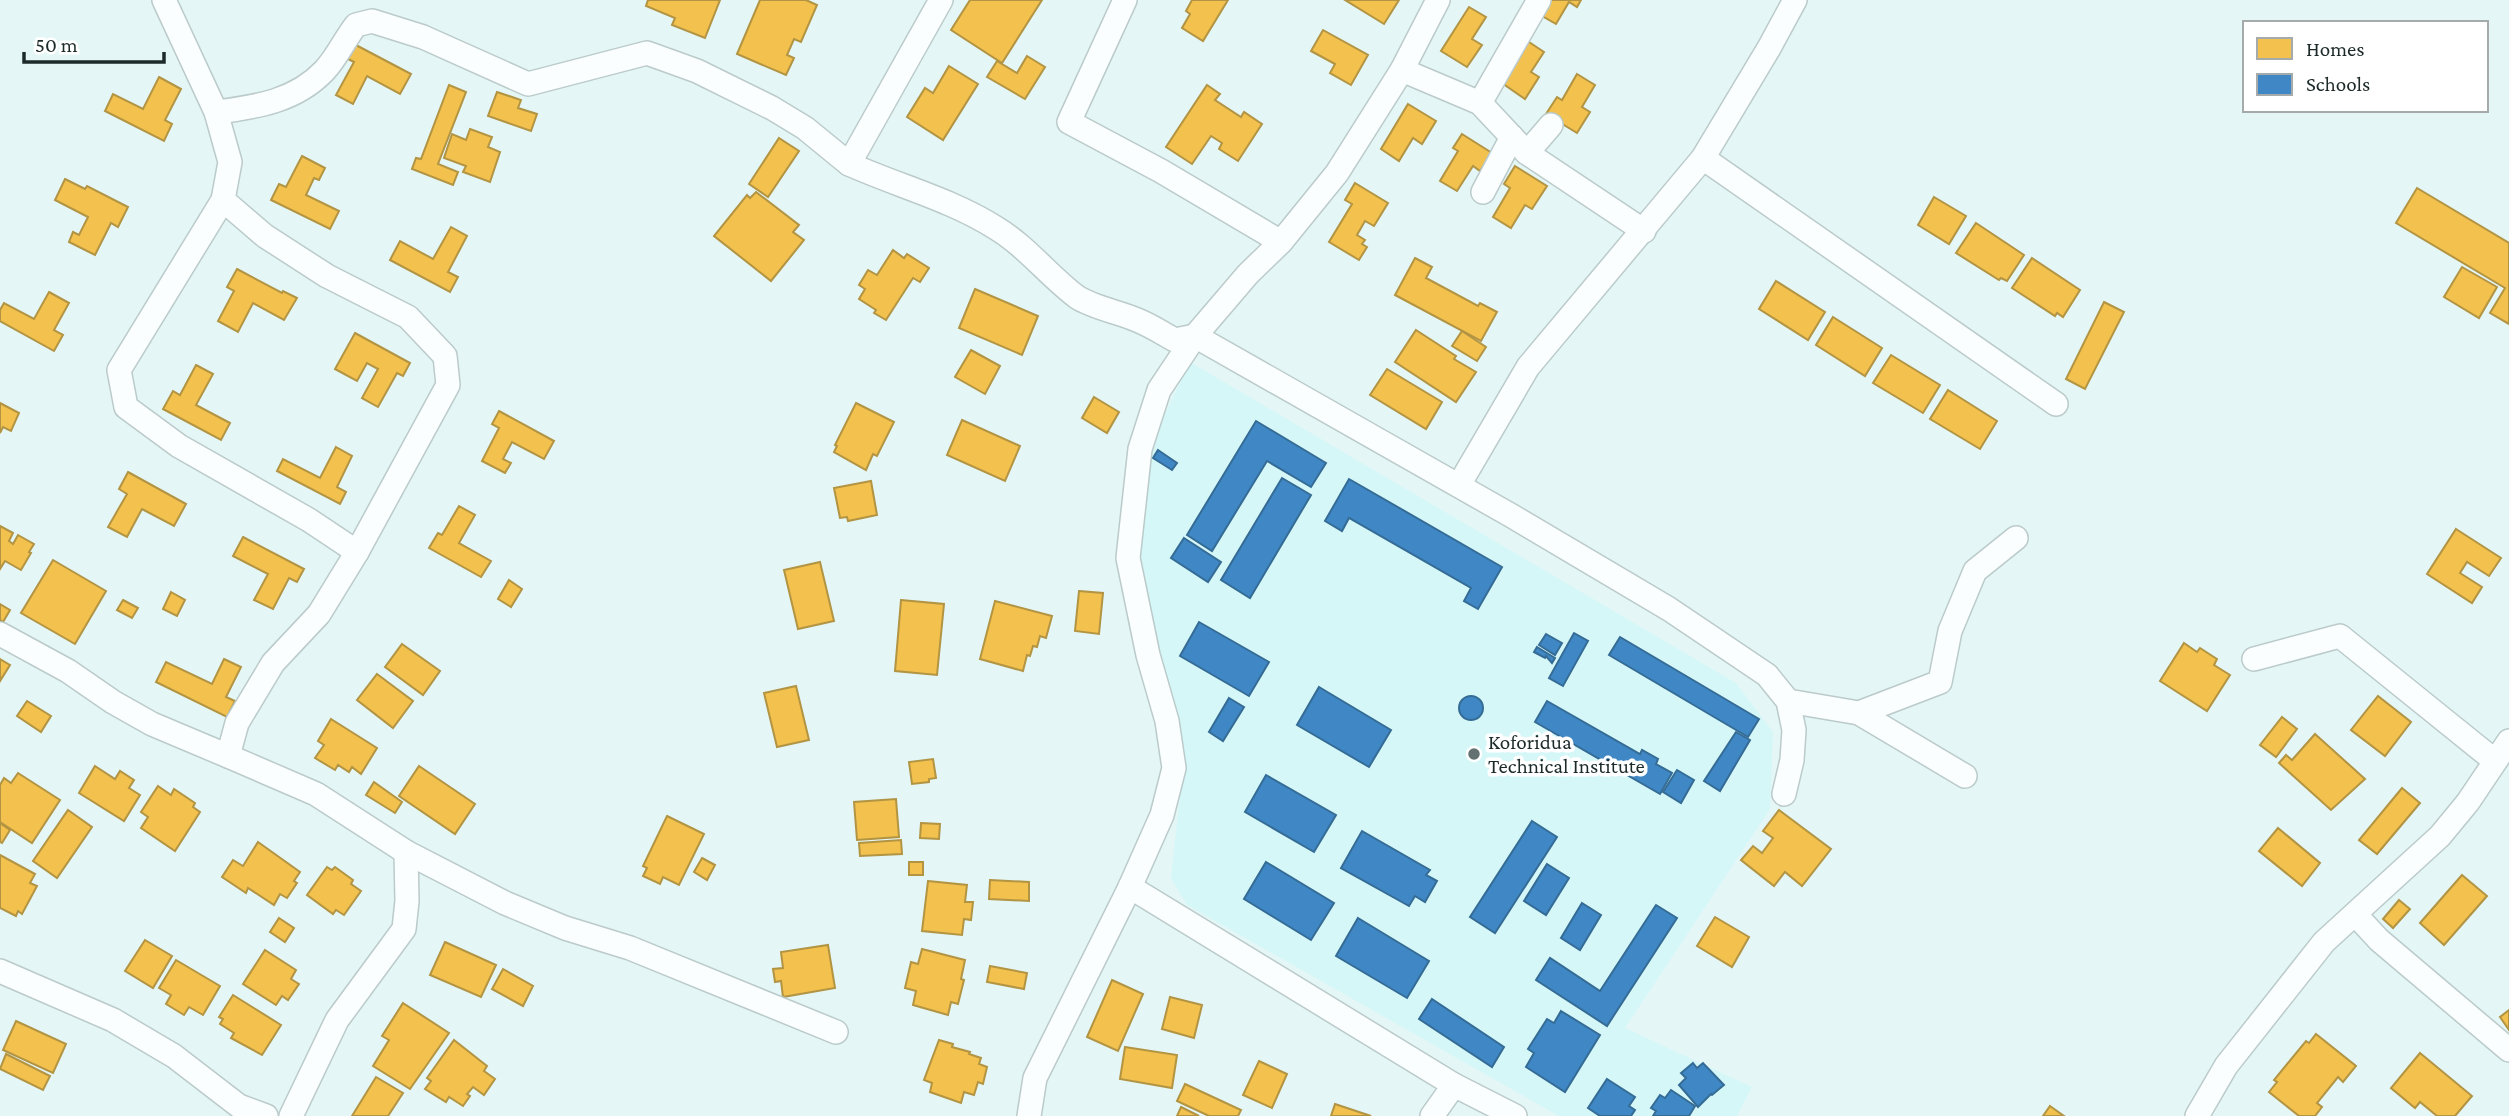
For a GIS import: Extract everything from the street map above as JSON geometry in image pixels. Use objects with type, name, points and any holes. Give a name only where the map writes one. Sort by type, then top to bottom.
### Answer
[{"type":"street","points":[[164,0],[216,112],[230,162],[223,200],[119,370],[126,407],[179,446],[309,520],[357,552]]},
{"type":"street","points":[[849,164],[941,0]]},
{"type":"street","points":[[1125,0],[1069,122],[1161,171],[1281,242]]},
{"type":"street","points":[[1028,1116],[1035,1078],[1130,887],[1162,815],[1174,768],[1167,721],[1148,654],[1128,558],[1140,449],[1159,390],[1195,336],[1248,274],[1281,242],[1337,173],[1402,70],[1438,0]]},
{"type":"street","points":[[1480,103],[1539,0]]},
{"type":"street","points":[[1459,485],[1528,367],[1703,159],[1795,0]]},
{"type":"street","points":[[216,112],[262,106],[304,90],[327,68],[356,25],[372,21],[423,37],[528,83],[647,53],[697,71],[806,128],[849,164],[964,210],[998,229],[1079,298],[1141,321],[1175,340],[1195,336],[1459,485],[1680,616],[1768,675],[1788,701],[1794,730],[1792,760],[1784,794]]},
{"type":"street","points":[[1402,70],[1480,103],[1520,145],[1644,231]]},
{"type":"street","points":[[1483,192],[1520,145],[1550,125]]},
{"type":"street","points":[[1703,159],[2056,404]]},
{"type":"street","points":[[223,200],[265,236],[317,269],[408,317],[446,356],[448,385],[357,552],[319,614],[273,663],[237,723],[228,756]]},
{"type":"street","points":[[1859,713],[1940,682],[1950,631],[1975,571],[2016,538]]},
{"type":"street","points":[[0,634],[68,671],[113,702],[152,724],[316,794],[405,852],[505,903],[565,928],[630,948],[836,1032]]},
{"type":"street","points":[[2253,659],[2340,636],[2496,761]]},
{"type":"street","points":[[1788,701],[1859,713],[1965,776]]},
{"type":"street","points":[[2197,1116],[2234,1055],[2324,942],[2440,836],[2468,802],[2509,741]]},
{"type":"street","points":[[291,1116],[337,1020],[404,929],[407,901],[405,852]]},
{"type":"street","points":[[1130,887],[1454,1085],[1516,1116]]},
{"type":"street","points":[[2355,914],[2379,940],[2509,1050]]},
{"type":"street","points":[[0,971],[113,1020],[174,1056],[239,1106],[266,1116]]},
{"type":"street","points":[[1432,1116],[1454,1085]]},
{"type":"shaded area","name":"Koforidua Technical Institute","points":[[1190,362],[1736,683],[1773,732],[1770,809],[1625,1028],[1752,1087],[1737,1116],[1559,1116],[1187,905],[1171,878],[1182,776],[1136,548],[1150,445]]},
{"type":"building: Homes","points":[[648,0],[720,0],[705,38],[672,25],[675,18],[646,6]]},
{"type":"building: Homes","points":[[760,0],[806,0],[817,5],[801,42],[794,39],[787,55],[794,58],[786,75],[737,54]]},
{"type":"building: Homes","points":[[970,0],[1042,0],[1002,63],[951,30]]},
{"type":"building: Homes","points":[[1192,0],[1228,0],[1203,41],[1182,28],[1190,14],[1186,11]]},
{"type":"building: Homes","points":[[1345,0],[1399,0],[1384,24]]},
{"type":"building: Homes","points":[[1544,0],[1581,0],[1577,7],[1569,2],[1556,24],[1537,13]]},
{"type":"building: Homes","points":[[1469,7],[1486,17],[1472,39],[1482,45],[1467,67],[1441,51]]},
{"type":"building: Homes","points":[[1323,30],[1368,55],[1351,85],[1330,73],[1335,64],[1311,51]]},
{"type":"building: Homes","points":[[1526,40],[1544,52],[1531,72],[1539,77],[1525,99],[1499,81]]},
{"type":"building: Homes","points":[[354,44],[411,74],[400,94],[367,76],[353,104],[336,95],[354,62],[346,58]]},
{"type":"building: Homes","points":[[1027,56],[1045,67],[1025,99],[987,77],[997,61],[1017,73]]},
{"type":"building: Homes","points":[[949,66],[978,84],[943,140],[907,117],[925,88],[933,93]]},
{"type":"building: Homes","points":[[1577,74],[1595,85],[1582,107],[1590,112],[1577,133],[1546,114],[1557,97],[1562,100]]},
{"type":"building: Homes","points":[[159,77],[181,89],[165,120],[172,124],[164,141],[105,111],[113,94],[143,109]]},
{"type":"building: Homes","points":[[449,85],[466,92],[438,164],[458,172],[453,185],[412,169],[416,158],[421,159]]},
{"type":"building: Homes","points":[[1207,85],[1220,94],[1215,100],[1241,117],[1244,112],[1262,124],[1238,161],[1219,149],[1222,143],[1211,136],[1192,164],[1166,147]]},
{"type":"building: Homes","points":[[497,92],[521,100],[518,108],[537,114],[531,131],[488,116]]},
{"type":"building: Homes","points":[[1408,104],[1436,121],[1422,144],[1413,138],[1399,161],[1381,149]]},
{"type":"building: Homes","points":[[470,129],[492,137],[488,147],[500,152],[490,182],[463,172],[466,166],[444,158],[452,134],[466,140]]},
{"type":"building: Homes","points":[[1462,134],[1492,153],[1480,171],[1473,166],[1457,191],[1440,181],[1458,151],[1453,148]]},
{"type":"building: Homes","points":[[779,138],[799,151],[768,197],[749,184]]},
{"type":"building: Homes","points":[[302,156],[325,168],[319,180],[314,178],[306,195],[339,211],[330,229],[271,200],[279,184],[286,187]]},
{"type":"building: Homes","points":[[1515,166],[1547,186],[1532,209],[1525,205],[1511,228],[1493,217],[1510,188],[1504,184]]},
{"type":"building: Homes","points":[[65,179],[85,189],[87,186],[128,207],[118,227],[111,223],[95,255],[69,242],[73,232],[79,235],[88,217],[55,200]]},
{"type":"building: Homes","points":[[1355,183],[1388,203],[1374,226],[1365,221],[1357,235],[1365,240],[1362,244],[1367,247],[1359,260],[1329,242],[1352,204],[1345,200]]},
{"type":"building: Homes","points":[[2417,188],[2509,243],[2509,324],[2490,313],[2505,288],[2396,223]]},
{"type":"building: Homes","points":[[756,192],[799,225],[793,232],[804,240],[771,281],[714,236],[747,195],[750,198]]},
{"type":"building: Homes","points":[[1934,197],[1966,216],[1949,244],[1918,225]]},
{"type":"building: Homes","points":[[1976,223],[2024,255],[2007,281],[2001,278],[1999,280],[1956,253]]},
{"type":"building: Homes","points":[[451,227],[467,236],[448,272],[458,277],[450,292],[390,260],[400,241],[433,259]]},
{"type":"building: Homes","points":[[893,250],[904,258],[907,254],[929,268],[920,282],[913,278],[886,320],[859,299],[865,289],[859,285],[868,270],[877,275]]},
{"type":"building: Homes","points":[[1415,258],[1432,267],[1426,278],[1478,306],[1480,303],[1497,312],[1481,341],[1395,295]]},
{"type":"building: Homes","points":[[2032,258],[2080,290],[2063,317],[2057,313],[2055,316],[2012,288]]},
{"type":"building: Homes","points":[[2462,267],[2497,287],[2479,318],[2444,297]]},
{"type":"building: Homes","points":[[237,269],[297,298],[284,320],[253,303],[238,332],[218,321],[234,291],[227,287]]},
{"type":"building: Homes","points":[[1776,281],[1825,312],[1808,340],[1759,309]]},
{"type":"building: Homes","points":[[975,289],[1038,316],[1022,355],[959,328]]},
{"type":"building: Homes","points":[[49,292],[69,303],[54,330],[63,335],[54,351],[0,321],[0,310],[4,303],[34,319]]},
{"type":"building: Homes","points":[[2104,302],[2124,312],[2085,389],[2066,379]]},
{"type":"building: Homes","points":[[1833,317],[1882,348],[1865,376],[1816,345]]},
{"type":"building: Homes","points":[[1416,330],[1476,372],[1456,402],[1395,362]]},
{"type":"building: Homes","points":[[1462,331],[1486,347],[1477,361],[1452,346]]},
{"type":"building: Homes","points":[[355,333],[410,363],[403,376],[397,373],[378,407],[362,398],[378,369],[367,363],[357,381],[335,369]]},
{"type":"building: Homes","points":[[971,350],[1000,366],[985,394],[955,377]]},
{"type":"building: Homes","points":[[1891,355],[1940,385],[1923,413],[1873,383]]},
{"type":"building: Homes","points":[[196,365],[213,374],[196,405],[230,423],[221,440],[163,409],[173,391],[180,395]]},
{"type":"building: Homes","points":[[1387,369],[1442,402],[1426,429],[1370,395]]},
{"type":"building: Homes","points":[[1948,390],[1997,421],[1980,449],[1930,419]]},
{"type":"building: Homes","points":[[1094,397],[1119,412],[1107,433],[1082,418]]},
{"type":"building: Homes","points":[[0,403],[19,413],[11,431],[3,427],[0,433]]},
{"type":"building: Homes","points":[[856,403],[894,422],[877,456],[873,454],[866,470],[834,452]]},
{"type":"building: Homes","points":[[499,411],[554,441],[544,459],[512,442],[503,459],[511,463],[505,473],[482,461],[499,428],[492,424]]},
{"type":"building: Homes","points":[[962,420],[1020,446],[1005,481],[947,455]]},
{"type":"building: Homes","points":[[336,447],[352,456],[337,487],[346,492],[340,504],[277,471],[283,459],[320,478]]},
{"type":"building: Homes","points":[[128,472],[186,504],[174,526],[142,509],[127,537],[108,527],[127,494],[119,489]]},
{"type":"building: Homes","points":[[871,481],[877,515],[848,521],[847,517],[840,518],[834,488]]},
{"type":"building: Homes","points":[[459,506],[475,515],[459,543],[491,561],[481,577],[429,548],[438,533],[442,535]]},
{"type":"building: Homes","points":[[0,526],[13,533],[9,541],[13,544],[18,535],[34,544],[21,570],[5,561],[0,569]]},
{"type":"building: Homes","points":[[2456,529],[2501,558],[2489,576],[2467,562],[2460,573],[2482,587],[2472,603],[2427,574]]},
{"type":"building: Homes","points":[[243,537],[304,569],[297,582],[289,578],[273,609],[254,600],[268,574],[233,556]]},
{"type":"building: Homes","points":[[53,560],[106,591],[75,644],[21,613]]},
{"type":"building: Homes","points":[[820,562],[834,621],[798,629],[784,570]]},
{"type":"building: Homes","points":[[509,580],[522,589],[511,607],[498,599]]},
{"type":"building: Homes","points":[[1079,591],[1103,593],[1099,634],[1075,631]]},
{"type":"building: Homes","points":[[171,592],[185,600],[177,616],[163,609]]},
{"type":"building: Homes","points":[[123,600],[138,608],[132,618],[117,610]]},
{"type":"building: Homes","points":[[901,600],[944,604],[937,675],[895,671]]},
{"type":"building: Homes","points":[[995,601],[1052,616],[1046,638],[1040,636],[1037,647],[1033,646],[1030,656],[1027,655],[1023,671],[980,659]]},
{"type":"building: Homes","points":[[0,604],[10,610],[3,622],[0,620]]},
{"type":"building: Homes","points":[[2184,643],[2197,652],[2200,648],[2217,659],[2214,665],[2230,675],[2207,711],[2160,681]]},
{"type":"building: Homes","points":[[402,644],[440,671],[423,695],[385,667]]},
{"type":"building: Homes","points":[[0,659],[10,665],[0,681]]},
{"type":"building: Homes","points":[[224,659],[241,667],[226,697],[235,701],[227,717],[156,682],[166,662],[212,684]]},
{"type":"building: Homes","points":[[377,674],[413,701],[393,728],[357,700]]},
{"type":"building: Homes","points":[[796,686],[809,740],[777,747],[764,693]]},
{"type":"building: Homes","points":[[2378,696],[2411,722],[2385,756],[2351,730]]},
{"type":"building: Homes","points":[[27,701],[51,716],[41,732],[17,716]]},
{"type":"building: Homes","points":[[2282,717],[2297,729],[2276,757],[2260,745]]},
{"type":"building: Homes","points":[[331,719],[377,748],[361,774],[352,767],[349,772],[338,765],[335,770],[315,758],[324,745],[318,741]]},
{"type":"building: Homes","points":[[2315,734],[2365,779],[2331,810],[2279,763],[2286,755],[2292,760]]},
{"type":"building: Homes","points":[[933,759],[936,778],[929,779],[929,782],[912,784],[909,762]]},
{"type":"building: Homes","points":[[95,766],[115,779],[120,771],[134,780],[129,788],[140,795],[124,821],[79,793]]},
{"type":"building: Homes","points":[[419,766],[475,804],[455,834],[399,796]]},
{"type":"building: Homes","points":[[18,773],[60,800],[32,843],[0,822],[0,785],[4,778],[11,783]]},
{"type":"building: Homes","points":[[374,782],[402,802],[395,813],[366,795]]},
{"type":"building: Homes","points":[[158,786],[171,795],[174,789],[195,803],[193,807],[200,812],[175,851],[141,828],[148,817],[141,812]]},
{"type":"building: Homes","points":[[2402,788],[2420,803],[2377,854],[2359,840]]},
{"type":"building: Homes","points":[[896,799],[899,837],[857,840],[854,802]]},
{"type":"building: Homes","points":[[68,810],[92,827],[57,878],[33,861]]},
{"type":"building: Homes","points":[[1779,810],[1831,849],[1802,886],[1785,872],[1774,886],[1741,860],[1753,846],[1762,853],[1773,838],[1763,831]]},
{"type":"building: Homes","points":[[667,816],[704,834],[679,885],[663,877],[660,884],[643,876],[647,868],[643,866]]},
{"type":"building: Homes","points":[[0,823],[10,830],[2,843],[0,842]]},
{"type":"building: Homes","points":[[921,823],[940,824],[939,839],[920,838]]},
{"type":"building: Homes","points":[[2278,828],[2320,863],[2302,886],[2259,851]]},
{"type":"building: Homes","points":[[901,840],[902,854],[860,856],[859,843]]},
{"type":"building: Homes","points":[[258,842],[300,872],[294,881],[297,883],[287,898],[280,894],[274,905],[248,888],[246,893],[222,877],[233,860],[243,866]]},
{"type":"building: Homes","points":[[0,855],[35,874],[30,883],[37,886],[22,914],[18,911],[16,916],[0,908]]},
{"type":"building: Homes","points":[[702,858],[715,865],[707,880],[694,872]]},
{"type":"building: Homes","points":[[909,862],[923,862],[923,875],[909,875]]},
{"type":"building: Homes","points":[[327,867],[332,870],[335,867],[353,880],[351,884],[361,891],[344,915],[336,910],[333,914],[307,895]]},
{"type":"building: Homes","points":[[2462,875],[2487,896],[2444,945],[2420,923]]},
{"type":"building: Homes","points":[[990,880],[1029,882],[1029,901],[989,899]]},
{"type":"building: Homes","points":[[928,881],[967,885],[965,902],[973,902],[971,920],[964,919],[962,935],[922,931]]},
{"type":"building: Homes","points":[[2399,900],[2410,909],[2393,928],[2383,919]]},
{"type":"building: Homes","points":[[1715,917],[1749,937],[1732,967],[1697,946]]},
{"type":"building: Homes","points":[[279,918],[294,928],[285,942],[270,932]]},
{"type":"building: Homes","points":[[145,940],[172,956],[153,988],[125,971]]},
{"type":"building: Homes","points":[[445,942],[496,965],[481,997],[430,975]]},
{"type":"building: Homes","points":[[828,945],[835,988],[783,997],[781,981],[775,982],[773,969],[783,968],[781,952]]},
{"type":"building: Homes","points":[[922,949],[965,960],[961,979],[964,980],[958,1004],[951,1002],[948,1015],[913,1005],[916,991],[905,988],[911,962],[918,964]]},
{"type":"building: Homes","points":[[265,950],[296,970],[291,979],[299,984],[288,1000],[282,996],[276,1005],[243,984]]},
{"type":"building: Homes","points":[[176,960],[220,986],[203,1015],[189,1007],[184,1015],[166,1004],[171,995],[159,988]]},
{"type":"building: Homes","points":[[990,966],[1027,973],[1024,989],[987,982]]},
{"type":"building: Homes","points":[[503,969],[533,986],[523,1006],[492,989]]},
{"type":"building: Homes","points":[[1112,980],[1143,994],[1118,1051],[1087,1037]]},
{"type":"building: Homes","points":[[233,995],[281,1025],[262,1055],[231,1038],[234,1033],[220,1024],[223,1019],[219,1017]]},
{"type":"building: Homes","points":[[1170,997],[1202,1005],[1194,1038],[1162,1029]]},
{"type":"building: Homes","points":[[403,1003],[449,1033],[410,1089],[373,1066],[389,1040],[382,1036]]},
{"type":"building: Homes","points":[[2509,1010],[2509,1030],[2500,1017]]},
{"type":"building: Homes","points":[[16,1021],[66,1044],[53,1073],[3,1050]]},
{"type":"building: Homes","points":[[2316,1034],[2356,1066],[2343,1082],[2338,1077],[2317,1103],[2322,1107],[2315,1116],[2299,1116],[2269,1092],[2277,1082],[2274,1080],[2306,1041],[2309,1043]]},
{"type":"building: Homes","points":[[454,1040],[487,1066],[484,1071],[495,1079],[484,1095],[473,1087],[463,1106],[449,1097],[446,1102],[425,1089],[431,1081],[427,1078]]},
{"type":"building: Homes","points":[[939,1040],[981,1058],[979,1064],[987,1067],[983,1084],[978,1082],[974,1095],[964,1092],[961,1103],[930,1092],[932,1083],[924,1080]]},
{"type":"building: Homes","points":[[1125,1047],[1177,1055],[1172,1088],[1120,1079]]},
{"type":"building: Homes","points":[[2420,1053],[2472,1096],[2455,1116],[2437,1116],[2420,1102],[2415,1108],[2391,1088]]},
{"type":"building: Homes","points":[[6,1054],[50,1076],[43,1090],[0,1069]]},
{"type":"building: Homes","points":[[1259,1061],[1287,1074],[1272,1108],[1243,1095]]},
{"type":"building: Homes","points":[[376,1077],[403,1093],[388,1116],[352,1116]]},
{"type":"building: Homes","points":[[1185,1084],[1241,1110],[1238,1116],[1209,1116],[1177,1101]]},
{"type":"building: Homes","points":[[1335,1104],[1371,1116],[1331,1116]]},
{"type":"building: Homes","points":[[2050,1106],[2064,1116],[2043,1116]]},
{"type":"building: Homes","points":[[1181,1107],[1199,1116],[1177,1116]]},
{"type":"building: Schools","points":[[1256,421],[1326,463],[1311,487],[1267,461],[1212,551],[1187,535]]},
{"type":"building: Schools","points":[[1158,450],[1177,463],[1172,470],[1153,458]]},
{"type":"building: Schools","points":[[1282,478],[1311,495],[1250,598],[1221,580]]},
{"type":"building: Schools","points":[[1349,479],[1502,567],[1478,609],[1464,601],[1471,588],[1349,518],[1342,531],[1325,521]]},
{"type":"building: Schools","points":[[1184,538],[1221,562],[1208,582],[1171,558]]},
{"type":"building: Schools","points":[[1199,622],[1269,662],[1249,696],[1180,656]]},
{"type":"building: Schools","points":[[1574,633],[1588,641],[1563,686],[1549,678]]},
{"type":"building: Schools","points":[[1546,634],[1562,643],[1555,655],[1539,645]]},
{"type":"building: Schools","points":[[1620,637],[1759,719],[1748,737],[1609,655]]},
{"type":"building: Schools","points":[[1537,647],[1555,658],[1552,663],[1546,656],[1545,658],[1534,652]]},
{"type":"building: Schools","points":[[1319,687],[1391,730],[1369,767],[1297,725]]},
{"type":"building: Schools","points":[[1471,696],[1482,703],[1483,708],[1476,719],[1471,720],[1460,713],[1459,708],[1466,697]]},
{"type":"building: Schools","points":[[1229,698],[1244,707],[1223,741],[1209,732]]},
{"type":"building: Schools","points":[[1547,701],[1640,754],[1642,750],[1658,759],[1656,764],[1672,773],[1660,794],[1535,722]]},
{"type":"building: Schools","points":[[1736,732],[1750,740],[1720,791],[1704,781]]},
{"type":"building: Schools","points":[[1677,770],[1694,780],[1681,803],[1663,792]]},
{"type":"building: Schools","points":[[1266,775],[1336,815],[1314,852],[1245,812]]},
{"type":"building: Schools","points":[[1532,821],[1557,837],[1495,933],[1470,917]]},
{"type":"building: Schools","points":[[1362,831],[1430,870],[1426,875],[1437,881],[1425,902],[1415,896],[1409,906],[1341,868]]},
{"type":"building: Schools","points":[[1266,862],[1334,903],[1311,940],[1244,899]]},
{"type":"building: Schools","points":[[1547,864],[1569,878],[1546,915],[1524,901]]},
{"type":"building: Schools","points":[[1582,903],[1601,915],[1580,950],[1561,938]]},
{"type":"building: Schools","points":[[1656,905],[1677,918],[1607,1026],[1536,980],[1550,958],[1600,991]]},
{"type":"building: Schools","points":[[1358,918],[1429,961],[1407,998],[1336,956]]},
{"type":"building: Schools","points":[[1432,999],[1504,1047],[1492,1067],[1419,1019]]},
{"type":"building: Schools","points":[[1561,1011],[1600,1035],[1565,1092],[1526,1067],[1534,1053],[1528,1049],[1547,1019],[1554,1023]]},
{"type":"building: Schools","points":[[1693,1063],[1697,1068],[1703,1063],[1724,1085],[1698,1107],[1679,1085],[1686,1078],[1681,1073]]},
{"type":"building: Schools","points":[[1607,1079],[1635,1097],[1629,1106],[1635,1110],[1631,1116],[1600,1116],[1588,1108]]},
{"type":"building: Schools","points":[[1671,1090],[1695,1106],[1689,1116],[1653,1116],[1656,1111],[1651,1108],[1660,1095],[1665,1098]]},
{"type":"place","name":"Koforidua Technical Institute","points":[[1474,754]]}]
